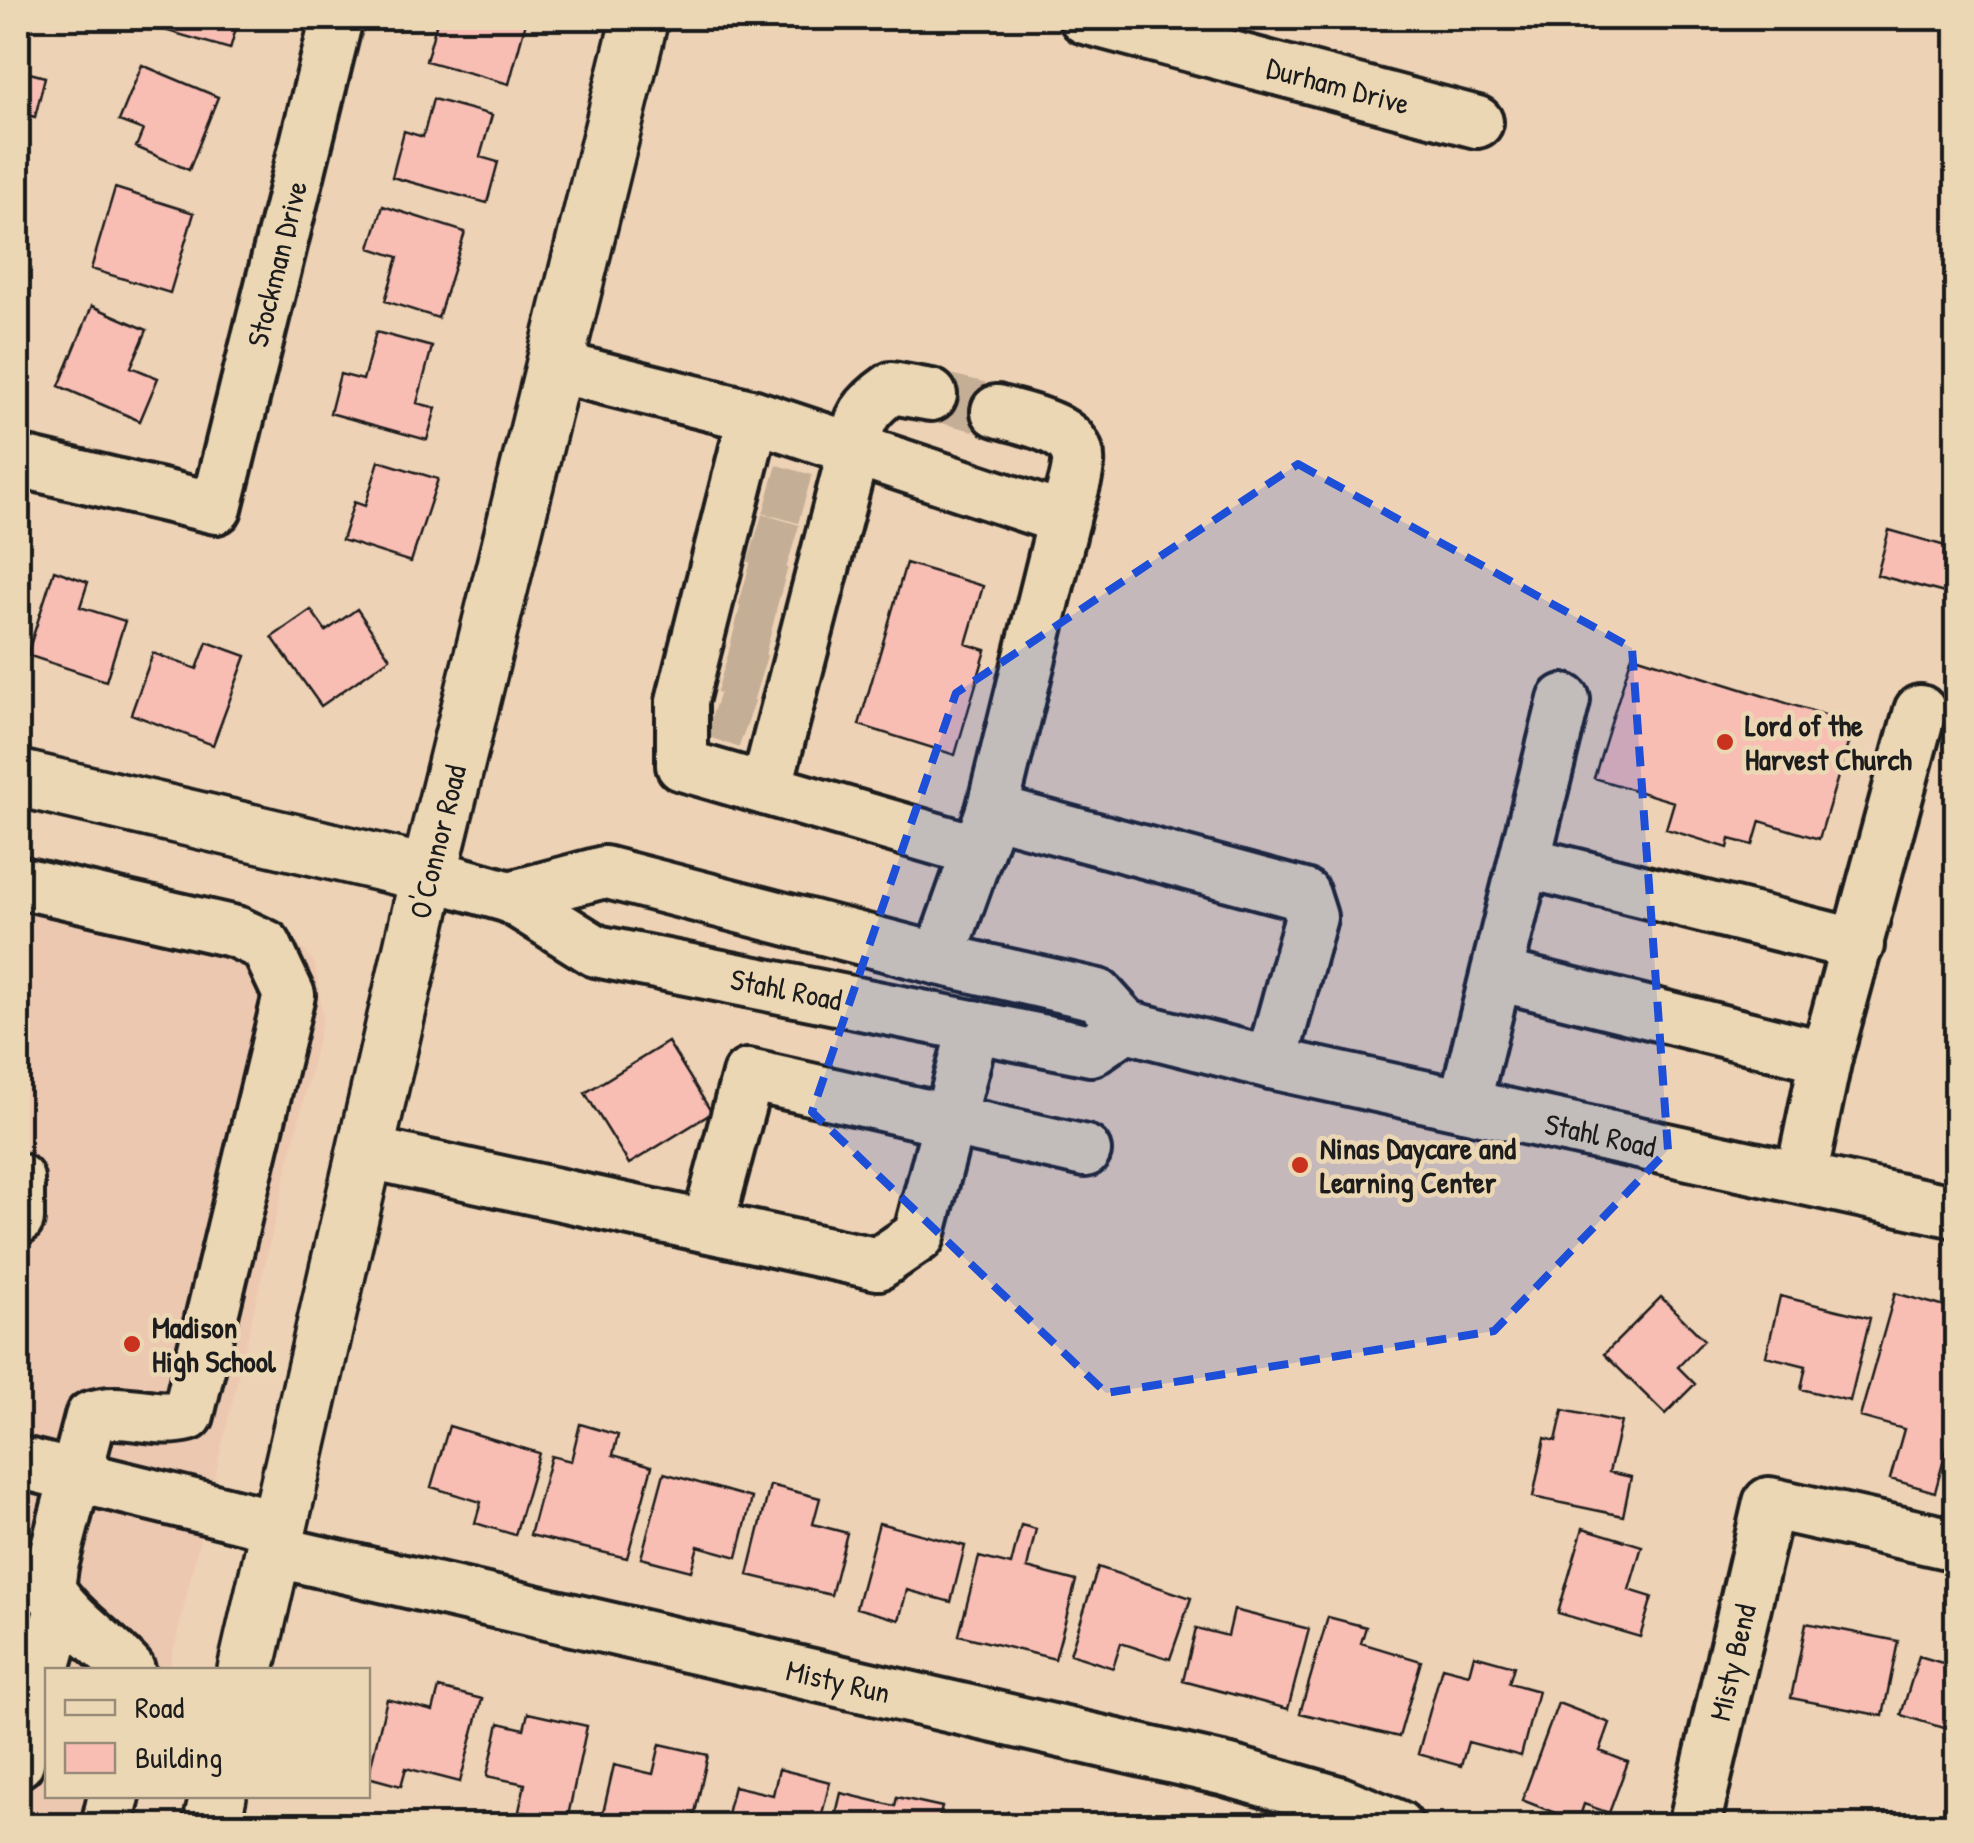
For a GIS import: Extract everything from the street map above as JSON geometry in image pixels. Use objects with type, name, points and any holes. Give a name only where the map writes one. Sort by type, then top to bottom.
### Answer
[{"type":"main road","name":"O'Connor Road","points":[[246,1668],[429,874],[640,18]]},
{"type":"main road","name":"Stahl Road","points":[[18,778],[429,874]]},
{"type":"main road","points":[[211,1826],[218,1798]]},
{"type":"street","name":"Stockman Drive","points":[[18,461],[216,508],[337,18]]},
{"type":"street","name":"Durham Drive","points":[[1085,18],[1477,122]]},
{"type":"street","points":[[554,366],[754,416],[1064,519]]},
{"type":"street","points":[[766,789],[753,631],[788,494],[854,449],[858,423],[875,400],[892,388],[932,396]]},
{"type":"street","points":[[939,959],[985,831],[1079,462],[1077,448],[1063,433],[996,411]]},
{"type":"street","points":[[754,416],[788,494],[753,631],[682,765],[766,789],[1304,895],[1311,917],[1271,1064]]},
{"type":"street","points":[[1464,1105],[1564,700]]},
{"type":"street","points":[[1801,1177],[1826,1057],[1920,710]]},
{"type":"street","points":[[1525,862],[1858,945]]},
{"type":"street","name":"Stahl Road","points":[[510,898],[604,872],[939,959],[1098,995],[1126,1026],[1271,1064],[1956,1212]]},
{"type":"street","name":"Stahl Road","points":[[429,874],[510,898],[596,951],[1091,1050],[1126,1026]]},
{"type":"street","points":[[18,882],[236,932],[266,946],[289,995],[188,1415],[169,1420],[110,1410],[91,1417],[49,1589],[61,1608],[93,1632],[127,1668]]},
{"type":"street","points":[[1498,975],[1826,1057]]},
{"type":"street","points":[[365,1152],[878,1264],[919,1236],[974,1026]]},
{"type":"street","points":[[708,1224],[748,1075],[1086,1151]]},
{"type":"street","points":[[18,1179],[18,1219]]},
{"type":"street","name":"Misty Run","points":[[18,1462],[276,1538],[1226,1770],[1338,1802],[1397,1826]]},
{"type":"street","name":"Misty Bend","points":[[1694,1826],[1770,1502],[1956,1545]]},
{"type":"street","points":[[18,1762],[61,1608]]},
{"type":"street","points":[[107,1826],[114,1798]]},
{"type":"highlighted area","points":[[1298,464],[1632,648],[1668,1150],[1494,1331],[1106,1393],[812,1112],[956,693]]},
{"type":"shaded area","name":"Madison High School","points":[[18,863],[282,925],[315,963],[323,1018],[169,1668],[45,1668],[45,1798],[140,1798],[133,1825],[18,1826]]},
{"type":"building","points":[[152,18],[239,18],[230,49],[150,26]]},
{"type":"building","points":[[438,18],[527,18],[509,84],[426,61]]},
{"type":"building","points":[[142,65],[218,97],[189,170],[136,147],[143,130],[119,121]]},
{"type":"building","points":[[18,70],[45,77],[35,117],[18,113]]},
{"type":"building","points":[[433,99],[492,115],[480,157],[498,162],[487,203],[392,177],[404,131],[423,137]]},
{"type":"building","points":[[115,188],[194,213],[170,293],[91,269]]},
{"type":"building","points":[[383,206],[465,232],[438,318],[385,301],[398,257],[370,248]]},
{"type":"building","points":[[92,306],[147,330],[131,367],[158,378],[140,421],[59,386]]},
{"type":"building","points":[[376,332],[432,347],[417,403],[436,408],[427,440],[330,413],[340,374],[363,380]]},
{"type":"building","points":[[379,461],[438,479],[411,562],[342,540],[354,502],[365,506]]},
{"type":"building","points":[[1889,530],[1956,549],[1956,596],[1877,575]]},
{"type":"building","points":[[906,563],[983,586],[966,644],[986,650],[955,755],[859,725]]},
{"type":"building","points":[[54,570],[88,582],[80,607],[125,621],[106,681],[27,655]]},
{"type":"building","points":[[357,609],[390,658],[321,706],[272,637],[311,610],[326,631]]},
{"type":"building","points":[[207,642],[246,656],[213,745],[131,714],[153,653],[197,669]]},
{"type":"building","points":[[1632,655],[1854,724],[1819,839],[1760,821],[1753,845],[1730,839],[1728,848],[1666,829],[1674,802],[1594,778]]},
{"type":"building","points":[[668,1042],[712,1113],[629,1164],[585,1093]]},
{"type":"building","points":[[1895,1293],[1956,1310],[1950,1345],[1956,1346],[1956,1415],[1935,1492],[1890,1479],[1904,1429],[1860,1417]]},
{"type":"building","points":[[1780,1296],[1870,1318],[1850,1401],[1801,1389],[1806,1366],[1766,1356]]},
{"type":"building","points":[[1661,1297],[1704,1340],[1678,1367],[1695,1384],[1665,1414],[1604,1354]]},
{"type":"building","points":[[1563,1410],[1621,1422],[1609,1472],[1631,1477],[1623,1516],[1533,1497],[1545,1438],[1556,1441]]},
{"type":"building","points":[[580,1424],[618,1435],[613,1455],[652,1466],[627,1558],[530,1535],[551,1456],[571,1461]]},
{"type":"building","points":[[449,1426],[539,1453],[515,1535],[475,1523],[481,1502],[431,1487]]},
{"type":"building","points":[[664,1473],[752,1498],[737,1557],[698,1546],[691,1571],[641,1558]]},
{"type":"building","points":[[770,1485],[820,1498],[813,1524],[847,1533],[831,1595],[748,1575]]},
{"type":"building","points":[[879,1523],[965,1546],[951,1602],[907,1590],[899,1620],[856,1608]]},
{"type":"building","points":[[1021,1525],[1036,1529],[1027,1568],[1076,1581],[1055,1659],[959,1635],[979,1557],[1011,1565]]},
{"type":"building","points":[[1583,1528],[1642,1546],[1629,1590],[1652,1597],[1640,1637],[1558,1613]]},
{"type":"building","points":[[1098,1567],[1191,1598],[1170,1659],[1121,1643],[1113,1668],[1070,1654]]},
{"type":"building","points":[[1234,1610],[1309,1629],[1288,1709],[1183,1681],[1196,1628],[1228,1636]]},
{"type":"building","points":[[1328,1617],[1366,1627],[1361,1643],[1421,1661],[1399,1737],[1300,1713]]},
{"type":"building","points":[[1806,1623],[1898,1641],[1883,1716],[1791,1698]]},
{"type":"building","points":[[1474,1655],[1514,1666],[1509,1683],[1538,1691],[1521,1756],[1468,1742],[1461,1766],[1418,1754],[1442,1667],[1469,1674]]},
{"type":"building","points":[[1919,1656],[1956,1667],[1956,1732],[1901,1715]]},
{"type":"building","points":[[439,1688],[482,1699],[460,1782],[406,1768],[401,1786],[370,1778],[387,1699],[433,1711]]},
{"type":"building","points":[[1558,1703],[1610,1723],[1600,1751],[1628,1762],[1609,1813],[1584,1804],[1578,1822],[1522,1800]]},
{"type":"building","points":[[528,1713],[587,1726],[567,1821],[519,1811],[525,1784],[487,1776],[499,1723],[524,1729]]},
{"type":"building","points":[[660,1744],[708,1755],[692,1826],[600,1826],[614,1765],[653,1774]]},
{"type":"building","points":[[779,1769],[830,1782],[819,1826],[724,1826],[734,1786],[773,1795]]},
{"type":"building","points":[[841,1793],[895,1806],[897,1797],[942,1807],[937,1826],[833,1826]]},
{"type":"building","points":[[1008,1812],[1051,1822],[1051,1826],[1004,1826]]},
{"type":"tunnel","points":[[931,395],[997,411]]},
{"type":"tunnel","points":[[770,489],[805,499]]},
{"type":"tunnel","points":[[755,538],[792,549]]},
{"type":"tunnel","points":[[745,582],[781,592]]},
{"type":"tunnel","points":[[735,627],[770,636]]},
{"type":"tunnel","points":[[724,668],[760,679]]},
{"type":"tunnel","points":[[713,712],[747,724]]},
{"type":"place","name":"Lord of the Harvest Church","points":[[1725,742]]},
{"type":"place","name":"Ninas Daycare and Learning Center","points":[[1300,1165]]},
{"type":"place","name":"Madison High School","points":[[132,1344]]}]
